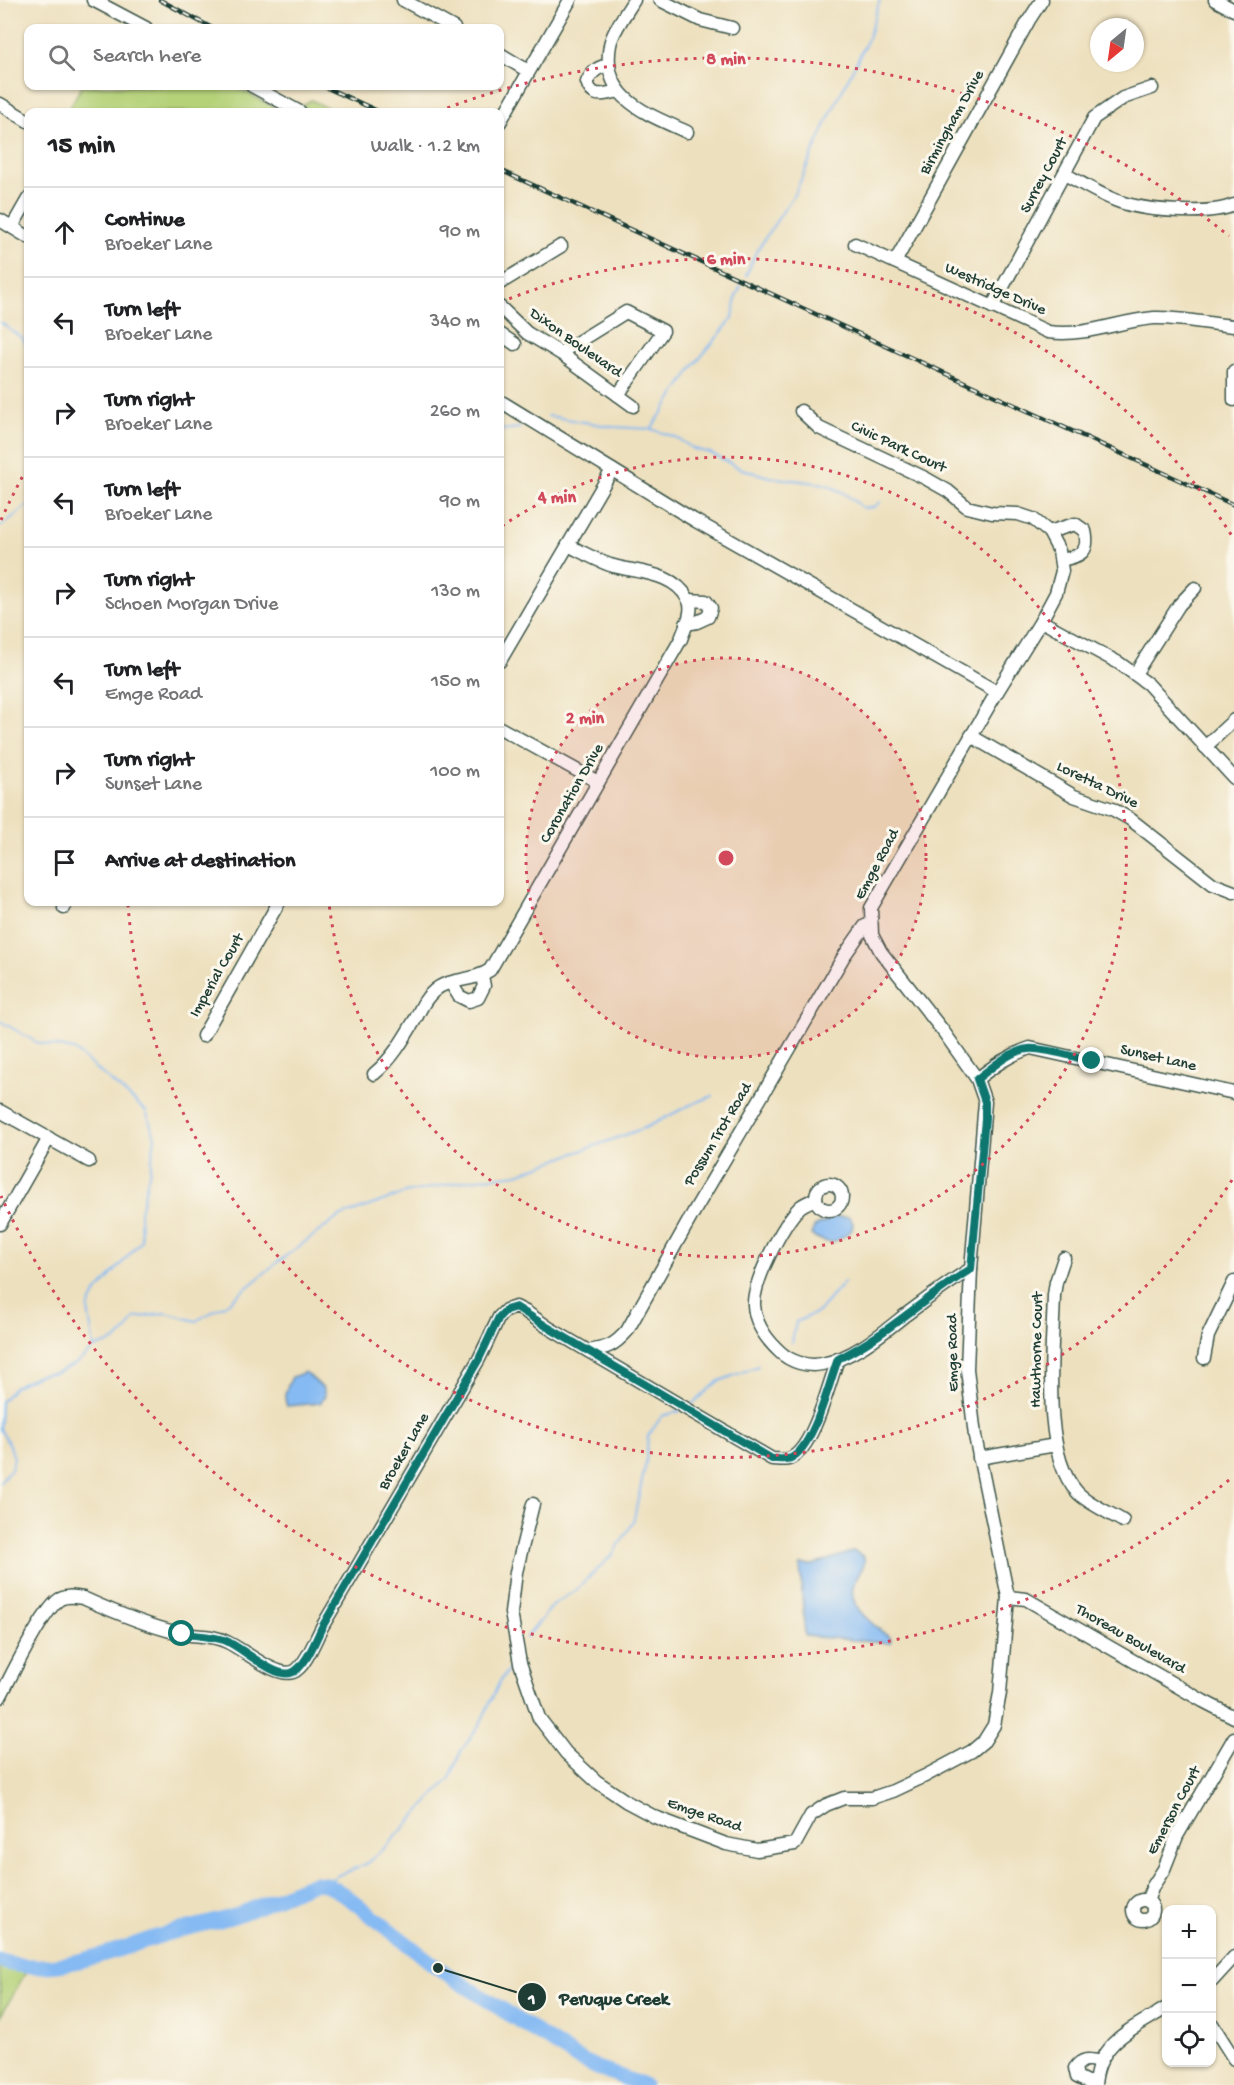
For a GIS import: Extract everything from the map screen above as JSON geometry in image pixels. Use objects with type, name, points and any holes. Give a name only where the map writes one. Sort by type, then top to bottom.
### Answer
[{"type":"street","points":[[93,0],[138,24]]},
{"type":"street","points":[[404,0],[447,24]]},
{"type":"street","points":[[504,115],[570,0]]},
{"type":"street","points":[[634,0],[610,43],[611,78],[619,91],[638,109],[687,132]]},
{"type":"street","points":[[660,0],[700,21],[732,28]]},
{"type":"street","name":"Birmingham Drive","points":[[895,262],[1042,0]]},
{"type":"street","points":[[1215,0],[1234,10]]},
{"type":"street","points":[[504,56],[528,70]]},
{"type":"street","points":[[609,65],[599,67],[594,71],[587,82],[589,89],[601,96],[619,91]]},
{"type":"street","name":"Surrey Court","points":[[992,308],[1094,118],[1123,98],[1152,88]]},
{"type":"street","points":[[259,90],[293,108]]},
{"type":"street","points":[[0,105],[24,119]]},
{"type":"street","points":[[1065,174],[1117,202],[1192,212],[1234,205]]},
{"type":"street","points":[[12,227],[24,206]]},
{"type":"street","points":[[0,220],[24,234]]},
{"type":"street","name":"Westridge Drive","points":[[855,244],[1048,332],[1065,334],[1155,318],[1234,326]]},
{"type":"street","points":[[504,281],[561,246]]},
{"type":"street","name":"Dixon Boulevard","points":[[504,311],[528,333],[560,353],[633,406]]},
{"type":"street","points":[[560,353],[626,312],[663,330],[618,396]]},
{"type":"street","points":[[504,337],[514,344]]},
{"type":"street","points":[[1234,371],[1234,400]]},
{"type":"street","points":[[504,403],[694,520],[997,692],[1056,594],[1062,572],[1061,560],[1049,532],[1075,524],[1085,531],[1087,541],[1084,550],[1078,556],[1061,560]]},
{"type":"street","name":"Civic Park Court","points":[[801,411],[819,428],[926,478],[948,490],[967,507],[992,513],[1018,514],[1033,519],[1049,532]]},
{"type":"street","points":[[504,654],[612,470]]},
{"type":"street","points":[[568,545],[610,565],[647,572],[673,583],[689,600],[706,602],[711,608],[708,617],[686,624]]},
{"type":"street","points":[[1136,674],[1179,605],[1195,588]]},
{"type":"street","name":"Coronation Drive","points":[[451,983],[459,996],[468,1001],[478,998],[484,986],[482,976],[490,970],[503,951],[681,639],[690,613],[689,600]]},
{"type":"street","points":[[1041,621],[1136,674],[1148,684],[1234,778]]},
{"type":"street","name":"Emge Road","points":[[532,1504],[516,1572],[511,1613],[520,1663],[538,1718],[566,1753],[596,1781],[655,1817],[726,1844],[757,1850],[795,1844],[811,1815],[826,1805],[844,1798],[872,1798],[926,1776],[972,1751],[984,1741],[994,1725],[1000,1693],[1008,1597],[975,1436],[968,1369],[971,1269],[985,1102],[977,1079],[943,1031],[881,952],[872,935],[871,908],[997,692]]},
{"type":"street","points":[[1205,747],[1234,720]]},
{"type":"street","points":[[504,730],[598,782]]},
{"type":"street","name":"Loretta Drive","points":[[971,736],[1074,796],[1112,809],[1130,819],[1213,884],[1234,892]]},
{"type":"street","name":"Imperial Court","points":[[203,1036],[277,906]]},
{"type":"street","name":"Possum Trot Road","points":[[588,1351],[611,1346],[627,1331],[696,1208],[844,956],[865,926],[871,924]]},
{"type":"street","points":[[374,1074],[388,1063],[398,1050],[427,998],[444,984],[482,976]]},
{"type":"street","name":"Sunset Lane","points":[[977,1079],[1001,1060],[1030,1048],[1234,1093]]},
{"type":"street","points":[[0,1111],[89,1161]]},
{"type":"street","points":[[0,1224],[49,1138]]},
{"type":"street","points":[[816,1199],[799,1209],[780,1238],[757,1283],[754,1305],[755,1316],[769,1342],[796,1362],[808,1365],[838,1359],[873,1340],[949,1282],[971,1269]]},
{"type":"street","name":"Hawthorne Court","points":[[1064,1258],[1054,1295],[1052,1410],[1056,1445],[1068,1480],[1078,1493],[1123,1521]]},
{"type":"street","points":[[1204,1358],[1208,1336],[1234,1282]]},
{"type":"street","name":"Broeker Lane","points":[[0,1697],[52,1606],[57,1601],[72,1596],[83,1598],[153,1627],[226,1641],[274,1670],[292,1673],[303,1665],[322,1627],[479,1359],[499,1317],[506,1310],[516,1307],[526,1312],[549,1328],[772,1459],[789,1459],[798,1453],[811,1437],[838,1359]]},
{"type":"street","points":[[979,1458],[1056,1445]]},
{"type":"street","name":"Thoreau Boulevard","points":[[1008,1597],[1026,1599],[1234,1717]]},
{"type":"street","name":"Emerson Court","points":[[1147,1901],[1164,1869],[1177,1836],[1234,1738]]},
{"type":"street","points":[[1216,1977],[1234,1957]]},
{"type":"street","points":[[1100,2062],[1084,2060],[1079,2062],[1075,2068],[1077,2077],[1095,2084],[1096,2069],[1100,2062],[1108,2047],[1117,2038],[1162,2011]]},
{"type":"street","points":[[1216,2030],[1234,2059]]},
{"type":"green space","points":[[80,90],[242,90],[275,108],[69,108]]},
{"type":"green space","points":[[311,100],[328,108],[298,108]]},
{"type":"green space","points":[[0,1962],[30,1965],[0,2017]]},
{"type":"water","points":[[835,1217],[849,1217],[853,1223],[852,1230],[832,1242],[823,1241],[811,1235],[814,1227]]},
{"type":"water","points":[[305,1372],[323,1388],[325,1396],[320,1403],[287,1406],[285,1394],[292,1377]]},
{"type":"water","points":[[854,1551],[864,1557],[864,1561],[854,1583],[852,1592],[854,1600],[863,1615],[891,1639],[890,1643],[805,1636],[800,1565],[813,1565]]},
{"type":"waterway","points":[[746,276],[756,252],[795,193],[829,117],[867,41],[880,0]]},
{"type":"waterway","points":[[651,429],[695,364],[733,318],[736,296],[741,286]]},
{"type":"waterway","points":[[0,322],[24,341]]},
{"type":"waterway","points":[[548,416],[614,427],[651,429],[675,437],[694,449],[710,453],[739,468],[769,477],[825,484],[844,493],[863,508],[874,507],[880,502]]},
{"type":"waterway","points":[[504,430],[520,428]]},
{"type":"waterway","points":[[0,527],[24,508]]},
{"type":"waterway","points":[[0,1021],[38,1043],[74,1050],[146,1111],[155,1137],[140,1212],[141,1241],[95,1294],[88,1309],[94,1348]]},
{"type":"waterway","points":[[0,1482],[11,1469],[14,1458],[0,1429],[1,1402],[14,1387],[38,1375],[58,1372],[77,1363],[94,1348],[114,1341],[127,1330],[135,1318],[166,1313],[196,1321],[228,1303],[279,1261],[339,1217],[405,1193],[470,1180],[517,1174],[647,1127],[713,1096]]},
{"type":"waterway","points":[[792,1342],[796,1322],[818,1312],[844,1282]]},
{"type":"waterway","points":[[691,1405],[717,1382],[758,1366]]},
{"type":"waterway","points":[[526,1638],[554,1604],[576,1590],[613,1554],[633,1523],[646,1462],[648,1436],[662,1416],[680,1411]]},
{"type":"waterway","points":[[326,1884],[336,1876],[366,1864],[390,1843],[450,1778],[461,1751],[480,1724],[500,1681],[508,1670]]},
{"type":"waterway","points":[[0,1961],[41,1966],[84,1960],[166,1934],[237,1915],[314,1883],[326,1884],[345,1895],[438,1968],[573,2056],[597,2068],[643,2085]]},
{"type":"railway","points":[[160,0],[205,24]]},
{"type":"railway","points":[[332,90],[371,108]]},
{"type":"railway","points":[[504,172],[1234,505]]},
{"type":"place","name":"Peruque Creek","points":[[438,1968]]},
{"type":"route","points":[[182,1634],[204,1635],[226,1641],[274,1670],[285,1673],[292,1673],[303,1665],[322,1627],[479,1359],[499,1317],[506,1310],[516,1307],[772,1459],[789,1459],[798,1453],[811,1437],[838,1359],[873,1340],[949,1282],[971,1269],[985,1119],[985,1102],[977,1079],[1001,1060],[1030,1048],[1092,1061]]}]
